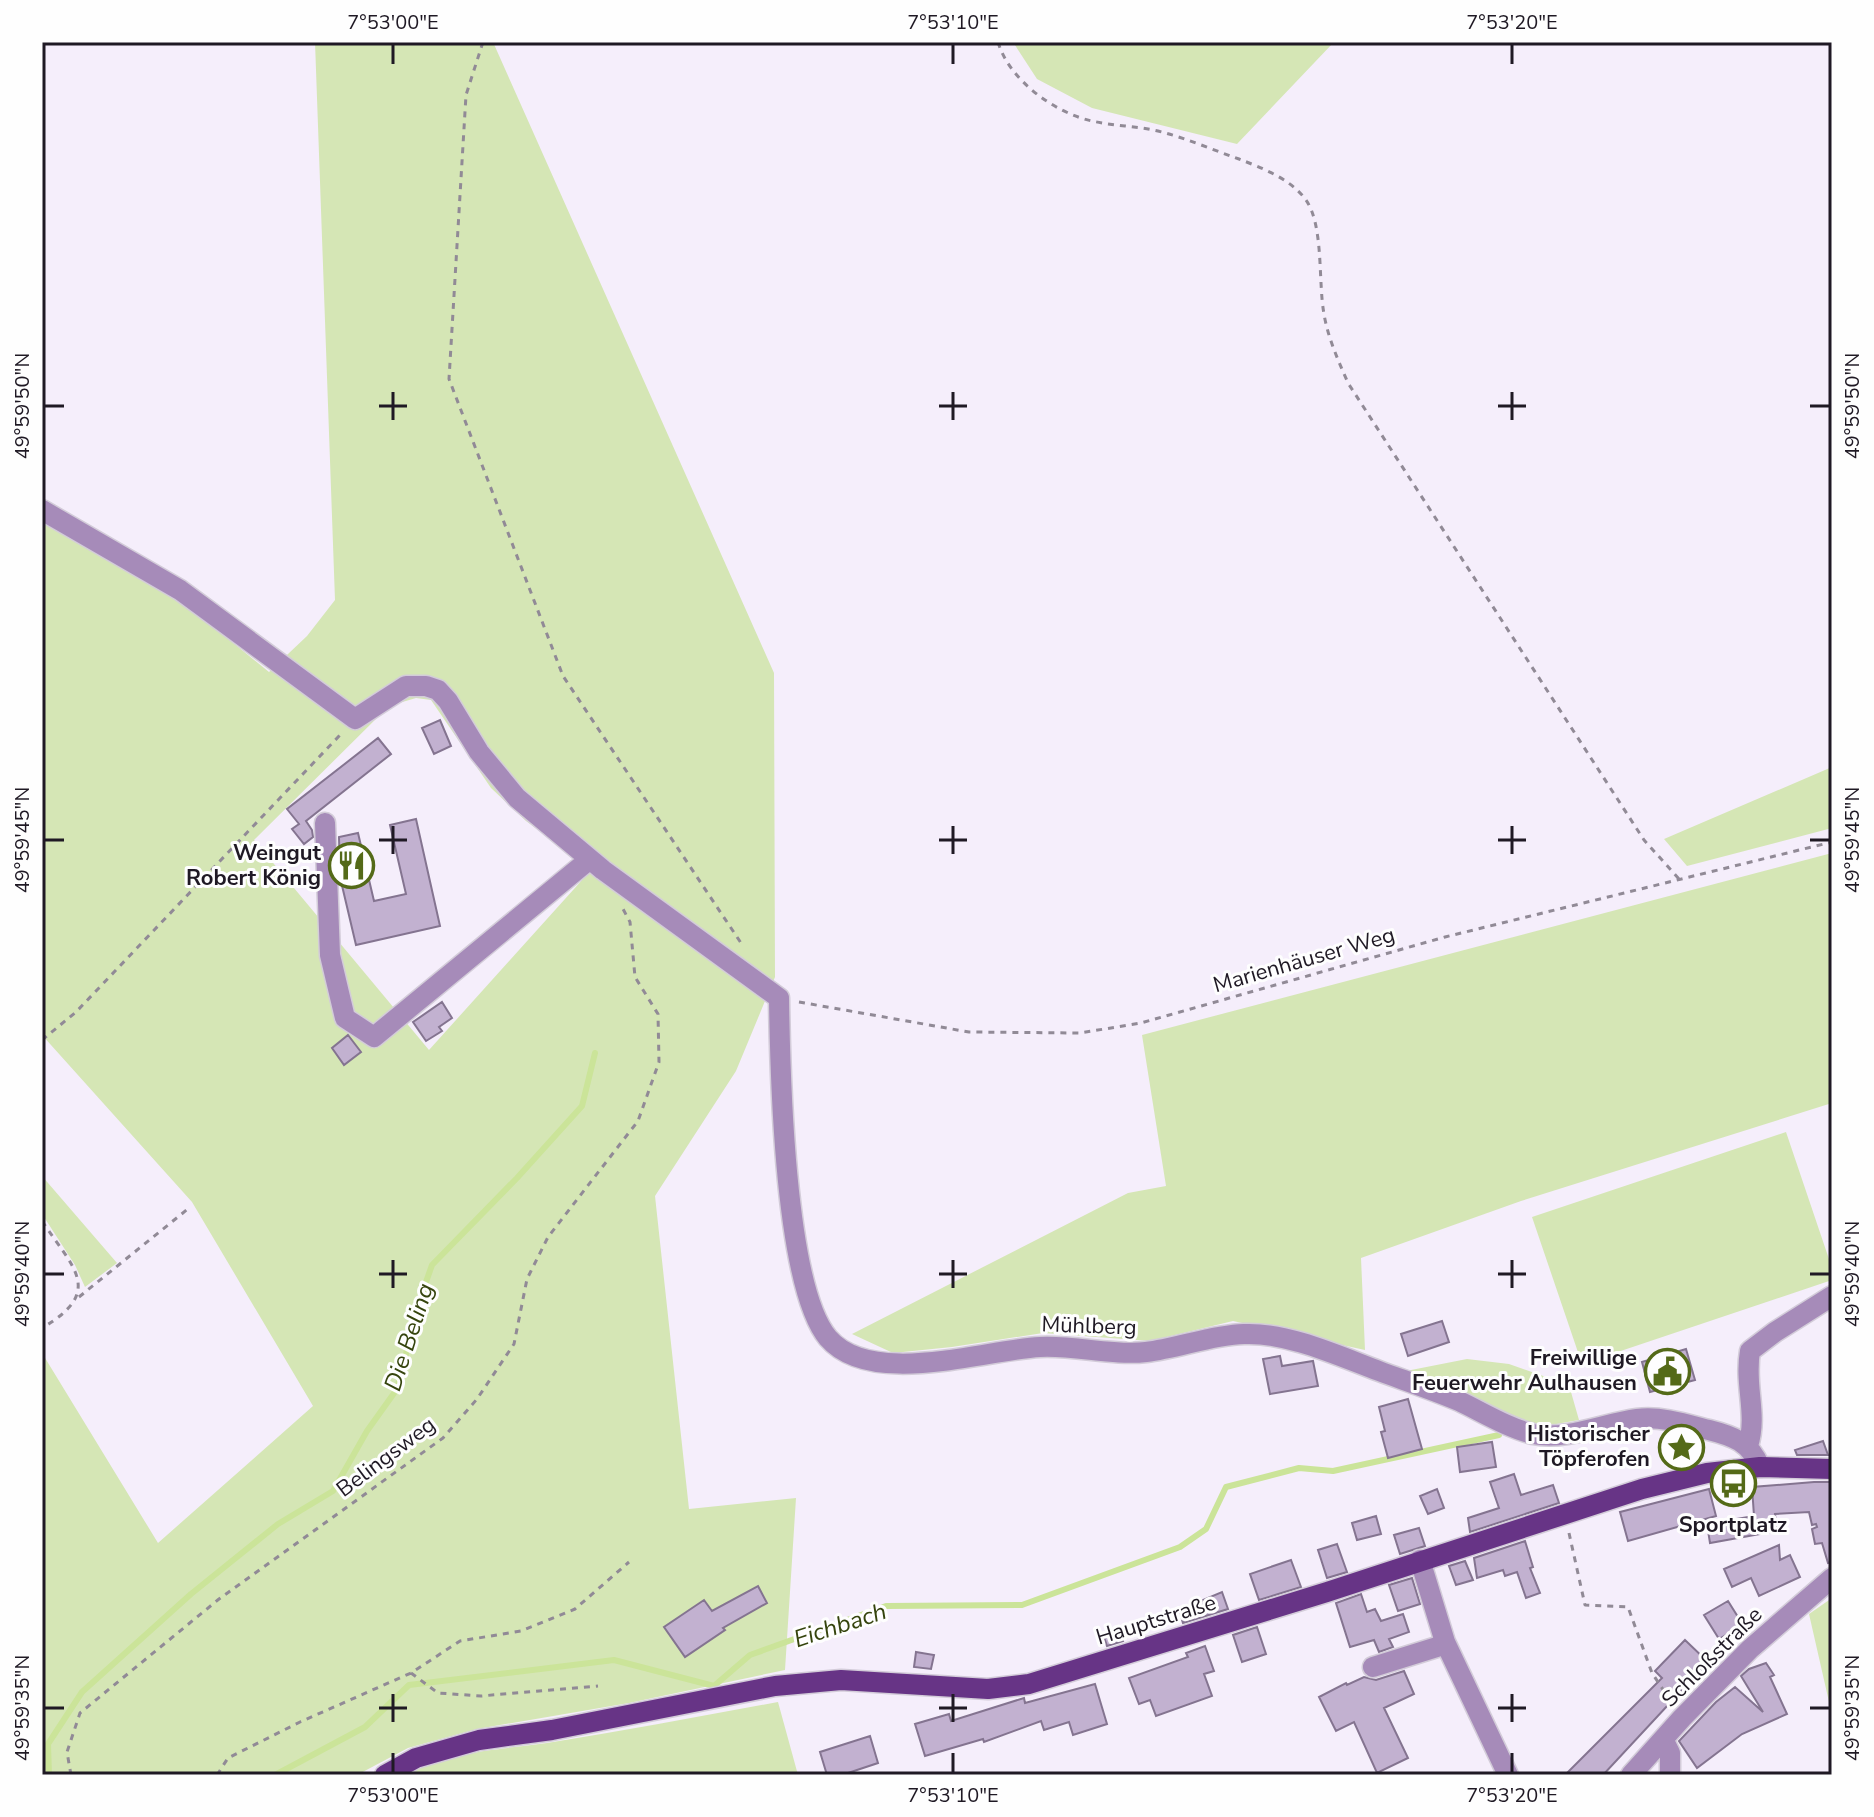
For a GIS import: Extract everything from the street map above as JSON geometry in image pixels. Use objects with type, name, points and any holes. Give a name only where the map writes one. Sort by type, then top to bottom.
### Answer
[{"type":"main road","name":"Hauptstraße","points":[[385,1775],[416,1758],[479,1740],[552,1730],[775,1686],[841,1680],[988,1689],[1020,1686],[1327,1592],[1678,1479],[1760,1467],[1832,1469]]},
{"type":"street","points":[[42,510],[180,590],[355,719],[406,686],[426,686],[438,690],[479,752],[517,798],[590,859],[779,998]]},
{"type":"street","points":[[325,823],[330,955],[345,1018],[374,1037],[590,859]]},
{"type":"street","name":"Mühlberg","points":[[779,998],[787,1160],[802,1278],[828,1337],[841,1348],[864,1359],[892,1364],[963,1359],[1039,1347],[1144,1353],[1224,1335],[1248,1334],[1333,1354],[1448,1396],[1534,1434],[1565,1433],[1652,1418],[1730,1435],[1748,1446]]},
{"type":"street","points":[[1760,1467],[1748,1446],[1754,1429],[1746,1372],[1750,1351],[1832,1296]]},
{"type":"street","points":[[1420,1560],[1445,1642],[1508,1775]]},
{"type":"street","name":"Schloßstraße","points":[[1631,1775],[1750,1649],[1832,1578]]},
{"type":"street","points":[[1373,1667],[1445,1642]]},
{"type":"street","points":[[1664,1741],[1670,1753],[1670,1775]]},
{"type":"path","points":[[483,42],[466,95],[449,379],[563,676],[744,948]]},
{"type":"path","points":[[998,42],[1002,57],[1031,89],[1070,115],[1094,122],[1161,132],[1259,166],[1287,182],[1306,200],[1313,214],[1324,316],[1348,383],[1644,840],[1680,881]]},
{"type":"path","points":[[42,1040],[76,1012],[355,719]]},
{"type":"path","name":"Marienhäuser Weg","points":[[779,998],[969,1032],[1080,1033],[1141,1023],[1445,937],[1832,842]]},
{"type":"path","name":"Belingsweg","points":[[71,1775],[67,1752],[80,1713],[219,1599],[443,1438],[477,1399],[514,1344],[527,1279],[548,1237],[638,1121],[659,1062],[658,1014],[635,977],[630,922],[623,909]]},
{"type":"path","points":[[42,1328],[189,1208]]},
{"type":"path","points":[[42,1221],[78,1276],[79,1297]]},
{"type":"path","points":[[1565,1514],[1585,1605],[1628,1607],[1652,1673],[1682,1718]]},
{"type":"path","points":[[217,1775],[228,1758],[300,1722],[412,1673],[460,1641],[521,1631],[575,1609],[629,1562]]},
{"type":"path","points":[[412,1673],[437,1693],[481,1696],[598,1686]]},
{"type":"green space","points":[[315,42],[493,42],[774,673],[775,977],[736,1071],[655,1196],[689,1509],[796,1498],[785,1670],[629,1703],[477,1729],[408,1748],[357,1775],[42,1775],[42,1353],[158,1543],[313,1406],[192,1202],[42,1035],[42,520],[178,598],[269,672],[307,636],[335,600]],"holes":[[[416,698],[431,700],[491,788],[526,821],[592,869],[429,1050],[254,840],[389,706]]]},
{"type":"green space","points":[[1013,42],[1334,42],[1237,144],[1092,108],[1037,79]]},
{"type":"green space","points":[[1832,767],[1832,828],[1687,866],[1664,839]]},
{"type":"green space","points":[[1832,853],[1832,1103],[1521,1201],[1361,1258],[1365,1350],[1233,1321],[1150,1341],[1043,1333],[893,1353],[852,1334],[1128,1193],[1166,1186],[1142,1035]]},
{"type":"green space","points":[[1786,1132],[1832,1268],[1832,1280],[1582,1364],[1532,1217]]},
{"type":"green space","points":[[42,1176],[117,1263],[85,1287],[75,1265],[42,1214]]},
{"type":"green space","points":[[1467,1359],[1509,1364],[1569,1385],[1579,1420],[1545,1426],[1530,1425],[1406,1371]]},
{"type":"green space","points":[[1832,1598],[1832,1715],[1809,1614]]},
{"type":"green space","points":[[778,1702],[798,1775],[404,1775],[438,1761],[474,1753]]},
{"type":"building","points":[[440,720],[451,746],[434,754],[422,728]]},
{"type":"building","points":[[378,738],[391,754],[306,821],[313,837],[304,844],[292,829],[299,824],[287,809]]},
{"type":"building","name":"Weingut Robert König","points":[[416,819],[440,926],[356,945],[340,877],[339,837],[358,833],[374,901],[406,894],[390,825]]},
{"type":"building","points":[[442,1002],[452,1018],[439,1027],[442,1031],[426,1041],[413,1022]]},
{"type":"building","points":[[348,1035],[361,1052],[344,1065],[332,1048]]},
{"type":"building","points":[[1442,1321],[1449,1342],[1408,1356],[1401,1334]]},
{"type":"building","name":"Freiwillige Feuerwehr Aulhausen","points":[[1686,1349],[1695,1380],[1650,1392],[1642,1362]]},
{"type":"building","points":[[1280,1356],[1282,1366],[1313,1361],[1318,1386],[1270,1394],[1263,1359]]},
{"type":"building","points":[[1408,1399],[1422,1449],[1388,1458],[1379,1407]]},
{"type":"building","points":[[1823,1441],[1828,1455],[1797,1455],[1795,1450]]},
{"type":"building","points":[[1492,1442],[1496,1467],[1460,1472],[1457,1447]]},
{"type":"building","points":[[1514,1474],[1521,1495],[1553,1485],[1559,1503],[1470,1532],[1468,1518],[1499,1508],[1490,1482]]},
{"type":"building","points":[[1832,1482],[1832,1562],[1828,1563],[1822,1543],[1815,1544],[1812,1529],[1817,1527],[1816,1524],[1812,1525],[1809,1512],[1775,1514],[1777,1531],[1710,1543],[1707,1524],[1754,1516],[1752,1487]]},
{"type":"building","points":[[1437,1489],[1444,1508],[1428,1514],[1420,1496]]},
{"type":"building","points":[[1709,1489],[1716,1516],[1628,1541],[1620,1512]]},
{"type":"building","points":[[1376,1516],[1381,1534],[1357,1540],[1352,1523]]},
{"type":"building","points":[[1419,1528],[1425,1546],[1400,1554],[1394,1535]]},
{"type":"building","points":[[1525,1541],[1533,1567],[1530,1568],[1540,1593],[1526,1598],[1517,1572],[1505,1576],[1503,1570],[1477,1578],[1474,1558]]},
{"type":"building","points":[[1337,1544],[1347,1572],[1327,1578],[1318,1550]]},
{"type":"building","points":[[1779,1545],[1780,1560],[1790,1555],[1800,1577],[1759,1596],[1751,1578],[1732,1587],[1724,1569]]},
{"type":"building","points":[[1291,1560],[1301,1587],[1259,1600],[1250,1574]]},
{"type":"building","points":[[1465,1561],[1473,1580],[1456,1585],[1449,1566]]},
{"type":"building","points":[[1412,1578],[1420,1604],[1398,1611],[1389,1585]]},
{"type":"building","points":[[758,1586],[767,1603],[723,1628],[725,1630],[685,1657],[664,1627],[704,1600],[712,1611]]},
{"type":"building","points":[[1222,1592],[1228,1609],[1183,1623],[1179,1610]]},
{"type":"building","points":[[1361,1594],[1367,1612],[1375,1609],[1381,1621],[1403,1614],[1409,1632],[1389,1639],[1393,1647],[1379,1652],[1374,1640],[1350,1647],[1336,1603]]},
{"type":"building","points":[[1728,1601],[1743,1625],[1719,1639],[1704,1615]]},
{"type":"building","points":[[1257,1627],[1266,1654],[1242,1662],[1233,1635]]},
{"type":"building","points":[[1120,1629],[1123,1641],[1107,1646],[1103,1634]]},
{"type":"building","points":[[1685,1640],[1708,1662],[1603,1775],[1565,1775],[1662,1678],[1655,1671]]},
{"type":"building","points":[[1205,1646],[1214,1671],[1204,1674],[1212,1696],[1156,1716],[1150,1700],[1139,1704],[1129,1678],[1188,1657],[1186,1653]]},
{"type":"building","points":[[916,1652],[934,1655],[931,1669],[914,1667]]},
{"type":"building","points":[[1766,1663],[1774,1675],[1770,1677],[1787,1714],[1742,1734],[1697,1768],[1679,1741],[1735,1687],[1763,1712],[1741,1676],[1749,1669]]},
{"type":"building","points":[[1404,1671],[1414,1694],[1384,1708],[1408,1758],[1377,1773],[1354,1722],[1336,1731],[1319,1697],[1364,1677],[1376,1680]]},
{"type":"building","points":[[1095,1684],[1107,1724],[1073,1735],[1069,1722],[1044,1730],[1041,1721],[984,1742],[983,1739],[925,1756],[915,1724],[949,1714],[951,1721],[1024,1698],[1025,1703]]},
{"type":"building","points":[[870,1736],[878,1763],[842,1775],[827,1775],[820,1752]]},
{"type":"waterway","name":"Die Beling","points":[[49,1775],[48,1744],[82,1692],[191,1594],[278,1524],[333,1491],[367,1431],[397,1389],[432,1265],[582,1106],[595,1053]]},
{"type":"waterway","name":"Eichbach","points":[[275,1775],[365,1727],[409,1685],[614,1660],[714,1686],[750,1655],[886,1606],[1022,1605],[1180,1547],[1206,1529],[1226,1487],[1299,1468],[1333,1471],[1499,1435]]},
{"type":"place","name":"Weingut Robert König","points":[[352,866]]},
{"type":"place","name":"Freiwillige Feuerwehr Aulhausen","points":[[1668,1371]]},
{"type":"place","name":"Historischer Töpferofen","points":[[1681,1447]]},
{"type":"place","name":"Sportplatz","points":[[1733,1484]]}]
